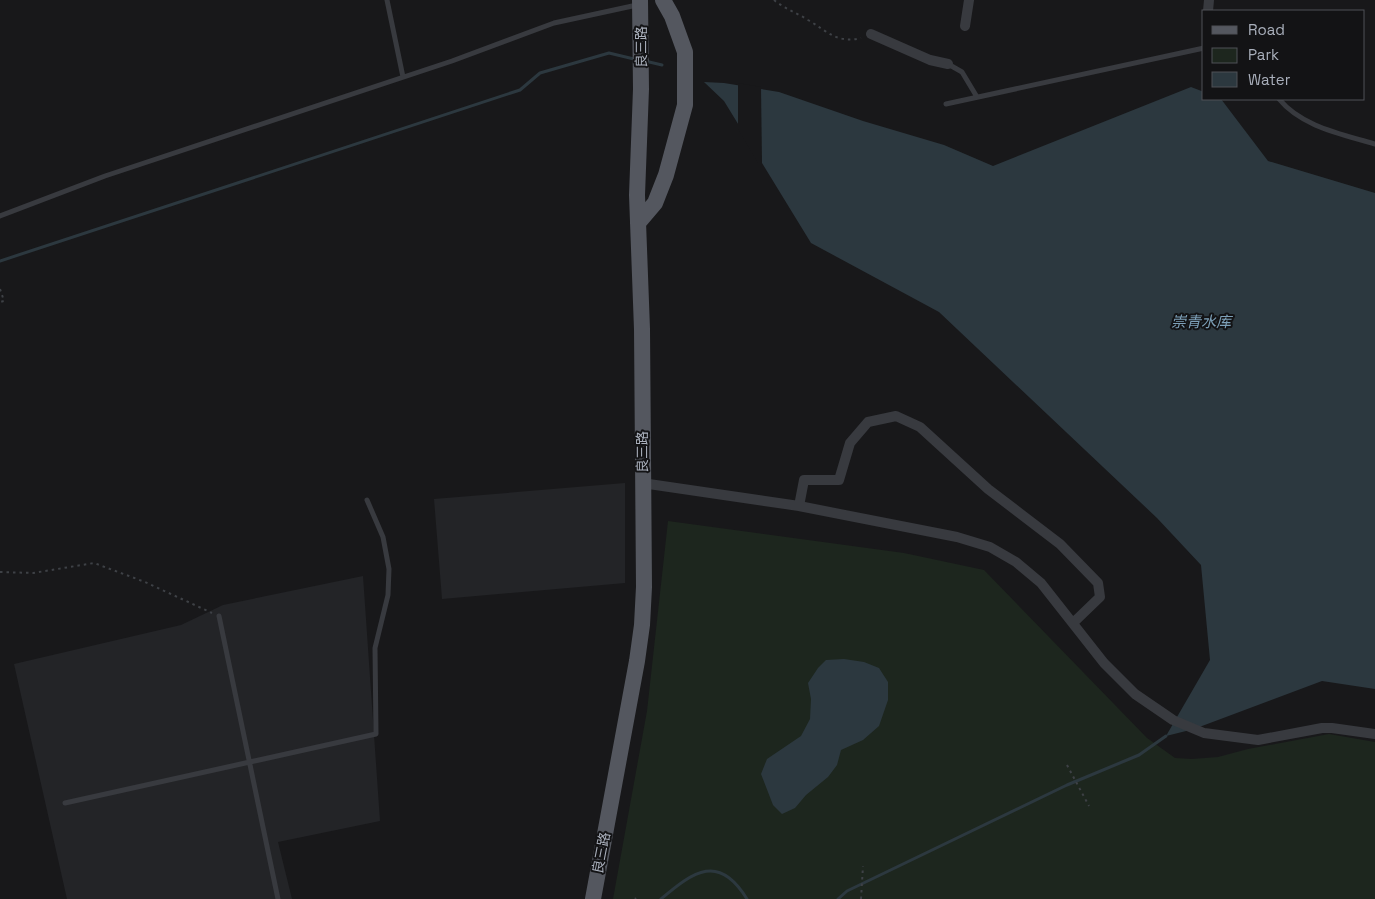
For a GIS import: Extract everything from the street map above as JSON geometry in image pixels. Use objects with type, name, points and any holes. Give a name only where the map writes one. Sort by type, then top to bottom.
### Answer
[{"type":"main road","points":[[638,223],[655,202],[666,175],[685,105],[685,52],[672,16],[663,0]]},
{"type":"main road","name":"良三路","points":[[593,899],[642,625],[644,570],[642,329],[637,195],[641,89],[640,2]]},
{"type":"street","points":[[965,26],[969,0]]},
{"type":"street","points":[[870,34],[930,60],[948,64]]},
{"type":"street","points":[[800,506],[804,480],[839,480],[850,443],[868,422],[896,416],[920,428],[988,489],[1060,544],[1098,583],[1100,597],[1073,623]]},
{"type":"street","points":[[642,483],[800,506],[957,536],[990,547],[1016,562],[1041,583],[1104,663],[1136,694],[1173,720],[1204,733],[1258,740],[1322,728],[1375,734]]},
{"type":"lane","points":[[386,0],[403,77]]},
{"type":"lane","points":[[0,216],[105,176],[403,77],[554,23],[640,2]]},
{"type":"lane","points":[[946,104],[1202,48]]},
{"type":"lane","points":[[948,64],[962,72],[977,97]]},
{"type":"lane","points":[[1280,100],[1298,115],[1313,124],[1375,144]]},
{"type":"lane","points":[[65,803],[376,734],[375,648],[388,594],[389,569],[383,537],[367,500]]},
{"type":"lane","points":[[219,616],[278,899]]},
{"type":"path","points":[[774,0],[840,39],[860,39],[870,34]]},
{"type":"path","points":[[0,289],[4,300],[0,302]]},
{"type":"path","points":[[0,572],[33,573],[94,563],[145,582],[219,616]]},
{"type":"path","points":[[1067,765],[1089,806]]},
{"type":"path","points":[[861,899],[863,866]]},
{"type":"shaded area","points":[[625,483],[625,583],[442,599],[434,499]]},
{"type":"shaded area","points":[[363,576],[380,821],[278,842],[292,899],[67,899],[14,664],[181,625],[223,605]]},
{"type":"green space","points":[[668,521],[904,553],[984,570],[1147,738],[1175,758],[1218,757],[1248,749],[1329,734],[1375,742],[1375,899],[613,899],[647,711]]},
{"type":"water","name":"崇青水库","points":[[704,82],[724,83],[779,92],[863,121],[944,145],[993,166],[1191,87],[1202,91],[1202,100],[1222,100],[1268,161],[1375,193],[1375,689],[1322,681],[1194,729],[1166,736],[1210,660],[1201,565],[1157,518],[939,312],[811,243],[724,101]]},
{"type":"water","points":[[844,659],[864,662],[879,668],[888,682],[888,700],[879,726],[863,740],[841,750],[837,765],[828,777],[806,795],[795,808],[782,814],[773,805],[761,774],[767,759],[801,736],[810,719],[811,699],[808,683],[818,668],[826,660]]},
{"type":"pier","points":[[738,83],[761,87],[762,163],[758,163],[738,129]]},
{"type":"waterway","points":[[0,261],[520,90],[540,73],[609,53],[634,59]]},
{"type":"waterway","points":[[645,61],[662,65]]},
{"type":"waterway","points":[[838,899],[847,891],[1067,785],[1139,755],[1166,736]]},
{"type":"waterway","points":[[661,899],[684,881],[706,871],[716,871],[726,876],[737,885],[747,899]]}]
